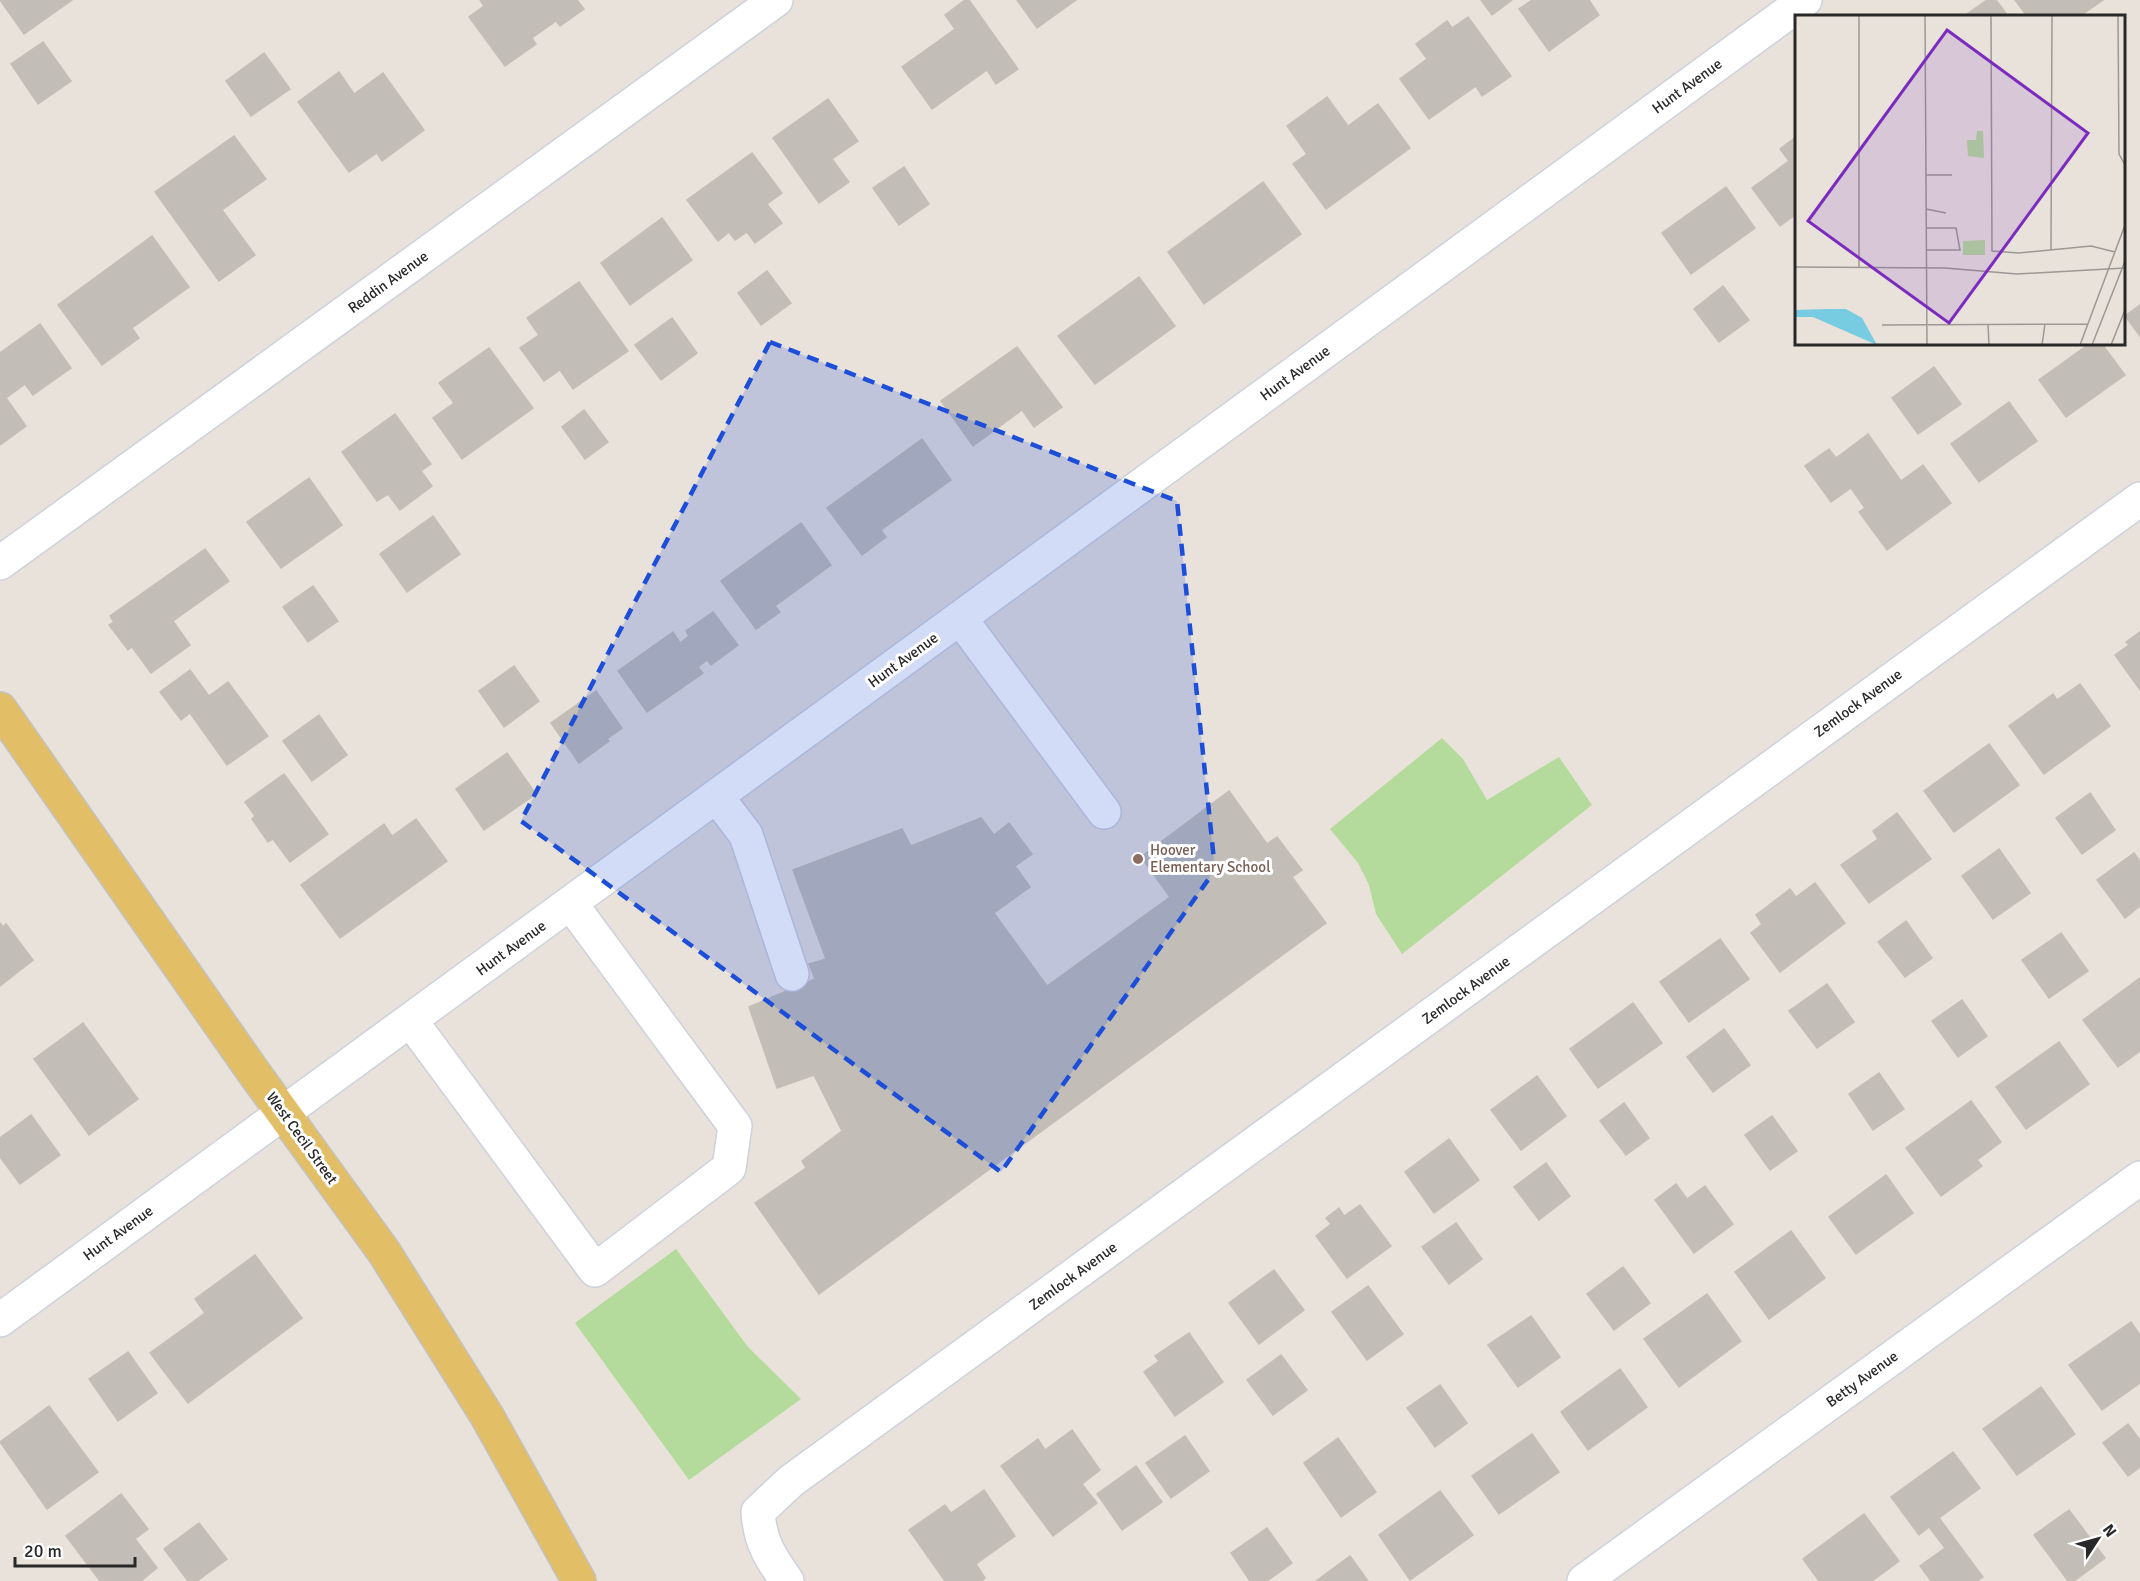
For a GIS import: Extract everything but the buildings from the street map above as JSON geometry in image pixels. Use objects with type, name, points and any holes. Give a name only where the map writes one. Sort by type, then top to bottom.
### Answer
[{"type":"main road","name":"West Cecil Street","points":[[0,709],[396,1271],[487,1416],[579,1581]]},
{"type":"street","name":"Reddin Avenue","points":[[0,563],[776,0]]},
{"type":"street","name":"Hunt Avenue","points":[[0,1320],[1805,0]]},
{"type":"street","name":"Zemlock Avenue","points":[[787,1581],[759,1535],[758,1512],[791,1481],[2140,499]]},
{"type":"street","points":[[960,618],[1104,812]]},
{"type":"street","points":[[717,797],[746,836],[792,974]]},
{"type":"street","points":[[411,1021],[595,1270],[729,1168],[735,1126],[571,904]]},
{"type":"street","name":"Betty Avenue","points":[[1584,1581],[2140,1178]]},
{"type":"highlighted area","points":[[770,342],[1177,501],[1215,870],[1001,1172],[521,821]]},
{"type":"green space","points":[[1442,738],[1463,759],[1487,800],[1559,757],[1592,805],[1402,954],[1376,914],[1369,885],[1358,863],[1330,829]]},
{"type":"green space","points":[[676,1249],[748,1347],[801,1399],[689,1480],[575,1323]]},
{"type":"place","name":"Hoover Elementary School","points":[[1138,859]]}]
